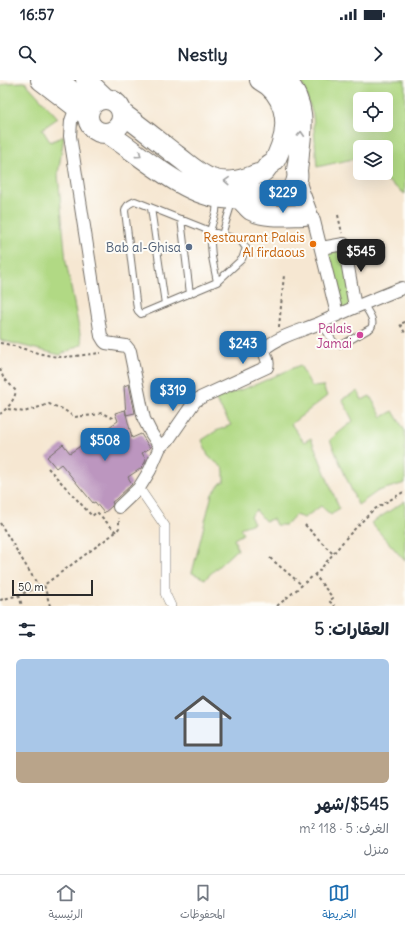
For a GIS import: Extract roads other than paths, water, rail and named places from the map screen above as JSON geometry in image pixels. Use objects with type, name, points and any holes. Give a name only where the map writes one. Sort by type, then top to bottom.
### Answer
[{"type":"main road","points":[[41,80],[90,107],[116,102],[122,114],[122,121],[119,127],[114,131],[104,133],[95,130],[89,122],[90,107],[86,80]]},
{"type":"main road","points":[[61,80],[90,107]]},
{"type":"main road","points":[[122,114],[145,130],[191,167],[211,179],[225,182],[237,181],[245,179],[269,167],[283,141],[285,121],[283,104],[276,92],[260,80]]},
{"type":"main road","points":[[108,133],[158,169],[197,192],[205,195],[230,198],[275,193],[285,194],[293,189],[297,181],[302,135],[301,112],[297,96],[286,80]]},
{"type":"main road","points":[[230,198],[250,210],[259,213],[310,218]]},
{"type":"street","points":[[90,107],[71,121],[70,136],[102,336],[104,342],[106,343],[122,345],[129,348],[144,419],[160,447]]},
{"type":"street","points":[[297,174],[310,218],[321,248],[337,314]]},
{"type":"street","points":[[275,193],[310,218]]},
{"type":"street","points":[[321,248],[344,244],[359,305]]},
{"type":"street","points":[[119,507],[140,488],[160,447],[168,440],[195,401],[267,367],[268,363],[264,349],[278,340],[402,288]]},
{"type":"street","points":[[140,488],[165,526],[165,593],[171,606]]},
{"type":"lane","points":[[217,282],[212,257],[210,231],[216,212],[230,198]]},
{"type":"lane","points":[[222,235],[230,198]]},
{"type":"lane","points":[[135,201],[181,219],[210,231],[240,240],[246,248],[242,259],[217,282],[141,314],[138,311],[136,301],[125,211],[126,206],[135,201]]},
{"type":"lane","points":[[151,208],[165,304]]},
{"type":"lane","points":[[181,219],[190,294]]},
{"type":"lane","points":[[320,323],[334,342],[338,345],[345,343],[373,326],[373,321],[359,305]]},
{"type":"place","name":"Restaurant Palais Al firdaous","points":[[313,244]]},
{"type":"place","name":"Bab al-Ghisa","points":[[189,247]]},
{"type":"place","name":"Palais Jamai","points":[[360,335]]}]
